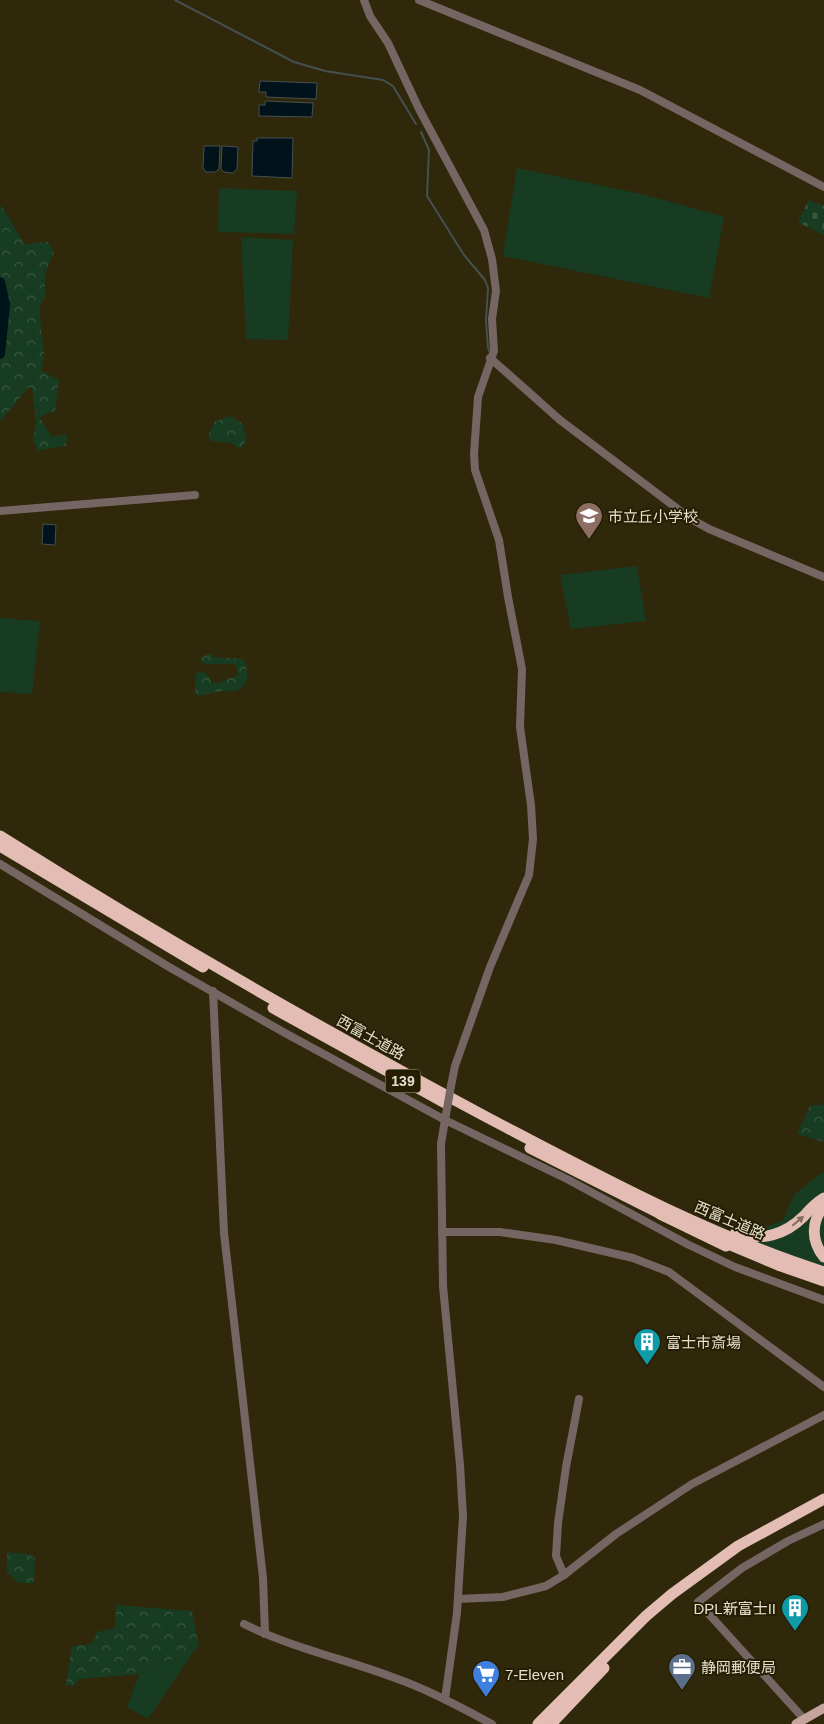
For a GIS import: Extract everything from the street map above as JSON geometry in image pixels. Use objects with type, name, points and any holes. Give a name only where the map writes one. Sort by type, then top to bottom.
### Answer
[{"type":"highway","name":"西富士道路","points":[[0,836],[124,912],[311,1021],[653,1206],[824,1272]]},
{"type":"highway","name":"西富士道路","points":[[0,846],[140,931],[324,1037],[556,1162],[754,1255],[824,1281]]},
{"type":"highway","points":[[653,1206],[744,1235],[763,1237],[775,1235],[795,1224],[824,1198]]},
{"type":"highway","points":[[653,1206],[756,1261],[824,1288]]},
{"type":"highway","points":[[824,1206],[816,1218],[814,1226],[816,1241],[824,1257]]},
{"type":"highway","points":[[538,1724],[646,1616],[672,1594],[738,1546],[824,1499]]},
{"type":"highway","points":[[551,1724],[653,1620],[700,1581],[751,1547],[824,1507]]},
{"type":"main road","points":[[796,1724],[824,1708]]},
{"type":"street","points":[[364,0],[370,16],[388,44],[419,109],[484,230],[492,259],[496,291],[492,319],[492,355],[478,397],[474,454],[476,470],[499,540],[522,669],[520,727],[531,805],[533,839],[528,875],[490,967],[455,1066],[441,1144],[443,1286],[463,1516],[458,1600],[445,1699]]},
{"type":"street","points":[[419,0],[640,90],[824,187]]},
{"type":"street","points":[[492,355],[560,420],[691,519],[709,529],[824,577]]},
{"type":"street","points":[[0,511],[195,496]]},
{"type":"street","points":[[0,864],[169,967],[444,1120],[567,1179],[687,1244],[735,1267],[824,1300]]},
{"type":"street","points":[[213,991],[224,1233],[263,1578],[265,1634]]},
{"type":"street","points":[[442,1232],[500,1232],[556,1240],[633,1258],[669,1272],[824,1387]]},
{"type":"street","points":[[564,1576],[556,1556],[558,1523],[579,1399]]},
{"type":"street","points":[[458,1600],[503,1597],[546,1586],[564,1576],[616,1534],[692,1484],[824,1414]]},
{"type":"street","points":[[804,1719],[698,1602],[742,1568],[788,1541],[824,1524]]},
{"type":"street","points":[[244,1624],[265,1634],[396,1678],[445,1699],[492,1724]]},
{"type":"green space","points":[[517,168],[646,195],[724,217],[709,298],[503,256]]},
{"type":"green space","points":[[219,188],[297,191],[294,234],[218,232]]},
{"type":"green space","points":[[809,200],[824,206],[824,235],[798,222]]},
{"type":"green space","points":[[0,205],[24,244],[48,242],[54,253],[45,273],[45,297],[39,308],[44,355],[42,371],[59,380],[55,411],[40,418],[52,437],[67,434],[66,446],[38,451],[33,441],[36,421],[32,387],[28,388],[0,422]]},
{"type":"green space","points":[[241,237],[293,240],[288,340],[246,339]]},
{"type":"green space","points":[[230,416],[242,423],[247,440],[240,449],[231,443],[211,441],[208,436],[214,422]]},
{"type":"green space","points":[[637,566],[646,621],[571,629],[560,575]]},
{"type":"green space","points":[[0,618],[40,621],[32,694],[0,692]]},
{"type":"green space","points":[[211,653],[213,657],[244,659],[247,679],[243,687],[234,691],[222,691],[198,696],[195,692],[196,674],[201,671],[208,675],[212,683],[219,683],[238,675],[236,665],[202,663],[201,658]]},
{"type":"green space","points":[[824,1103],[824,1142],[797,1134],[810,1105],[822,1105]]},
{"type":"green space","points":[[824,1172],[824,1268],[738,1237],[739,1225],[769,1226],[783,1220],[794,1195]]},
{"type":"green space","points":[[7,1552],[24,1554],[35,1558],[34,1583],[19,1583],[7,1572]]},
{"type":"green space","points":[[116,1605],[192,1611],[199,1648],[169,1661],[155,1662],[140,1674],[79,1679],[74,1686],[66,1685],[72,1646],[92,1644],[97,1632],[115,1628]]},
{"type":"green space","points":[[195,1649],[148,1719],[127,1707],[139,1675],[155,1662],[169,1661]]},
{"type":"shaded area","points":[[260,81],[317,83],[316,99],[266,97],[266,92],[259,92]]},
{"type":"shaded area","points":[[265,101],[313,103],[312,117],[259,116],[259,105],[265,105]]},
{"type":"shaded area","points":[[257,138],[293,138],[292,178],[252,176],[253,141],[257,141]]},
{"type":"shaded area","points":[[204,146],[220,146],[219,169],[215,172],[206,172],[203,168]]},
{"type":"shaded area","points":[[222,146],[238,147],[237,169],[233,173],[224,172],[221,169]]},
{"type":"shaded area","points":[[43,524],[56,525],[55,545],[42,544]]},
{"type":"waterway","points":[[175,0],[294,62],[325,71],[383,80],[393,86],[416,124]]},
{"type":"waterway","points":[[421,132],[429,150],[427,196],[464,255],[485,280],[488,288],[486,320],[490,353]]},
{"type":"waterway","points":[[0,282],[5,304],[0,354]]},
{"type":"waterway","points":[[506,368],[540,398]]},
{"type":"place","name":"市立丘小学校","points":[[589,540]]},
{"type":"place","name":"富士市斎場","points":[[647,1366]]},
{"type":"place","name":"DPL新富士II","points":[[795,1632]]},
{"type":"place","name":"静岡郵便局","points":[[682,1691]]},
{"type":"place","name":"7-Eleven","points":[[486,1698]]}]
